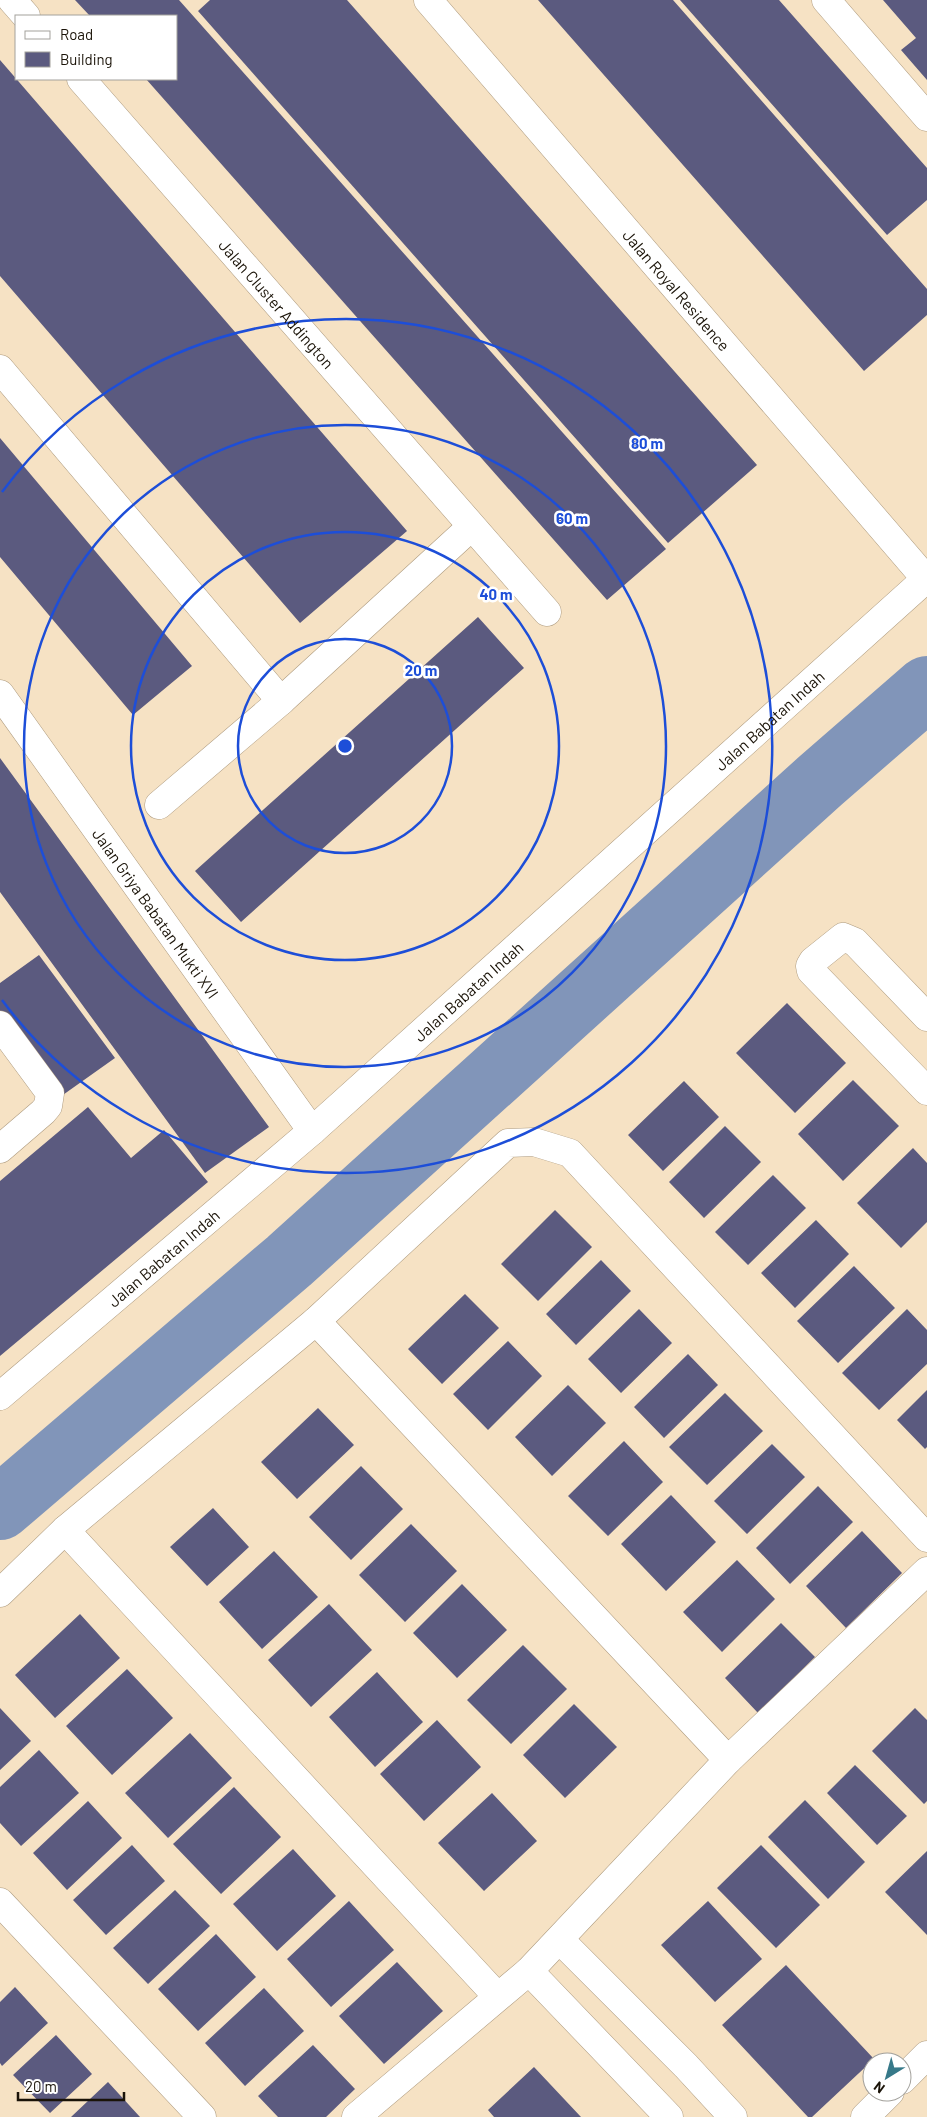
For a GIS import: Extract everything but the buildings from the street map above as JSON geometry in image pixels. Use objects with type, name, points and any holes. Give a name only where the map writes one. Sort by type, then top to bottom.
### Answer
[{"type":"street","points":[[12,0],[25,15]]},
{"type":"street","name":"Jalan Royal Residence","points":[[428,0],[926,579]]},
{"type":"street","points":[[826,0],[927,116]]},
{"type":"street","name":"Jalan Cluster Addington","points":[[81,80],[547,612]]},
{"type":"street","points":[[0,369],[281,701]]},
{"type":"street","points":[[159,806],[281,701],[471,527]]},
{"type":"street","name":"Jalan Babatan Indah","points":[[0,1396],[312,1130],[926,579]]},
{"type":"street","name":"Jalan Griya Babatan Mukti XVI","points":[[0,694],[312,1130]]},
{"type":"street","points":[[927,1018],[855,942],[848,938],[843,936],[813,961],[810,966],[811,971],[927,1091]]},
{"type":"street","points":[[0,1025],[50,1093],[50,1099],[43,1112],[0,1149]]},
{"type":"street","points":[[0,1593],[65,1530],[316,1321],[508,1143],[534,1142],[570,1154],[927,1538]]},
{"type":"street","points":[[316,1321],[728,1760]]},
{"type":"street","points":[[65,1530],[497,1996]]},
{"type":"street","points":[[356,2117],[529,1970],[560,1940],[728,1760],[927,1571]]},
{"type":"street","points":[[0,1902],[202,2117]]},
{"type":"street","points":[[560,1940],[686,2066],[733,2117]]},
{"type":"street","points":[[529,1970],[669,2117]]},
{"type":"street","points":[[912,2070],[927,2056]]},
{"type":"street","points":[[865,2117],[880,2102]]},
{"type":"waterway","points":[[0,1508],[289,1261],[820,781],[927,688]]}]
